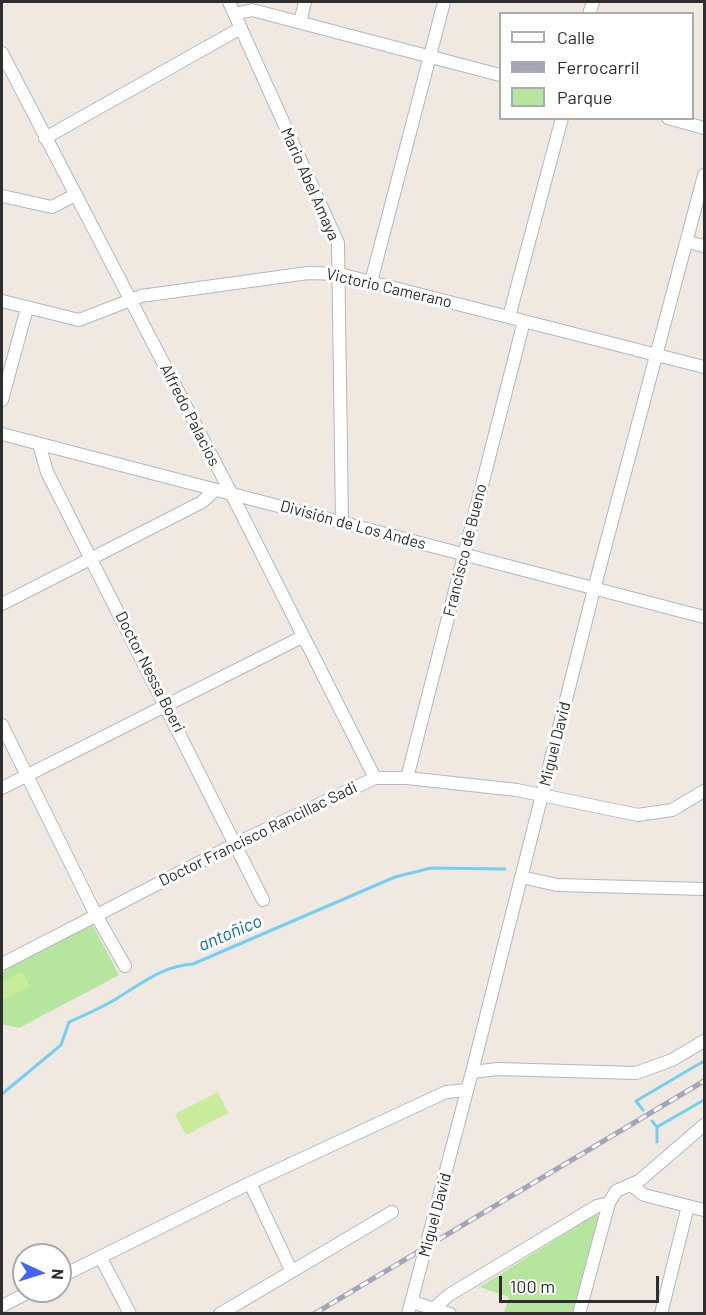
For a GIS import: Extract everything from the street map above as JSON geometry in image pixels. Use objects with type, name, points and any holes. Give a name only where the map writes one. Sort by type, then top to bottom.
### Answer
[{"type":"street","name":"Mario Abel Amaya","points":[[229,2],[338,243],[342,521]]},
{"type":"street","points":[[300,22],[305,2]]},
{"type":"street","points":[[371,282],[444,2]]},
{"type":"street","points":[[235,14],[252,10],[499,74]]},
{"type":"street","points":[[45,138],[241,27]]},
{"type":"street","name":"Alfredo Palacios","points":[[2,53],[231,494],[375,778]]},
{"type":"street","points":[[509,317],[561,120]]},
{"type":"street","points":[[675,120],[705,128]]},
{"type":"street","name":"Miguel David","points":[[410,1308],[594,589],[705,175]]},
{"type":"street","points":[[2,196],[52,207],[75,195]]},
{"type":"street","points":[[687,242],[705,246]]},
{"type":"street","name":"Victorio Camerano","points":[[2,301],[79,320],[130,299],[308,273],[339,274],[705,367]]},
{"type":"street","points":[[2,400],[27,308]]},
{"type":"street","name":"Francisco de Bueno","points":[[407,778],[524,321]]},
{"type":"street","name":"División de Los Andes","points":[[2,434],[705,617]]},
{"type":"street","name":"Doctor Nessa Boeri","points":[[39,444],[47,472],[263,900]]},
{"type":"street","points":[[2,604],[202,502],[215,490]]},
{"type":"street","points":[[2,788],[302,637]]},
{"type":"street","points":[[2,724],[96,915],[125,966]]},
{"type":"street","name":"Doctor Francisco Rancillac Sadi","points":[[2,964],[235,844],[375,778],[407,778],[542,794],[638,815],[672,810],[705,791]]},
{"type":"street","points":[[521,877],[548,884],[705,889]]},
{"type":"street","points":[[472,1072],[498,1069],[636,1073],[672,1059],[705,1041]]},
{"type":"street","points":[[72,1272],[250,1184],[446,1092],[467,1089]]},
{"type":"street","points":[[579,1314],[609,1203],[616,1191],[632,1186],[705,1125]]},
{"type":"street","points":[[250,1184],[291,1270]]},
{"type":"street","points":[[632,1186],[645,1195],[705,1210]]},
{"type":"street","points":[[433,1309],[448,1295],[597,1206],[609,1203]]},
{"type":"street","points":[[661,1314],[688,1206]]},
{"type":"street","points":[[220,1314],[392,1212]]},
{"type":"street","points":[[102,1258],[130,1314]]},
{"type":"street","points":[[410,1308],[433,1309],[450,1314]]},
{"type":"green space","points":[[92,924],[119,975],[19,1028],[2,1024],[2,972]]},
{"type":"green space","points":[[22,971],[30,986],[2,1000],[2,982]]},
{"type":"green space","points":[[218,1092],[228,1113],[186,1135],[175,1114]]},
{"type":"green space","points":[[596,1214],[600,1217],[574,1313],[504,1313],[509,1297],[480,1287]]},
{"type":"waterway","name":"antoñico","points":[[2,1094],[61,1045],[69,1022],[105,1005],[162,972],[193,964],[395,877],[431,868],[505,869]]},
{"type":"waterway","points":[[643,1110],[636,1101],[704,1061]]},
{"type":"waterway","points":[[657,1142],[657,1127],[704,1100]]},
{"type":"waterway","points":[[652,1121],[657,1127]]},
{"type":"railway","points":[[314,1314],[704,1081]]}]
